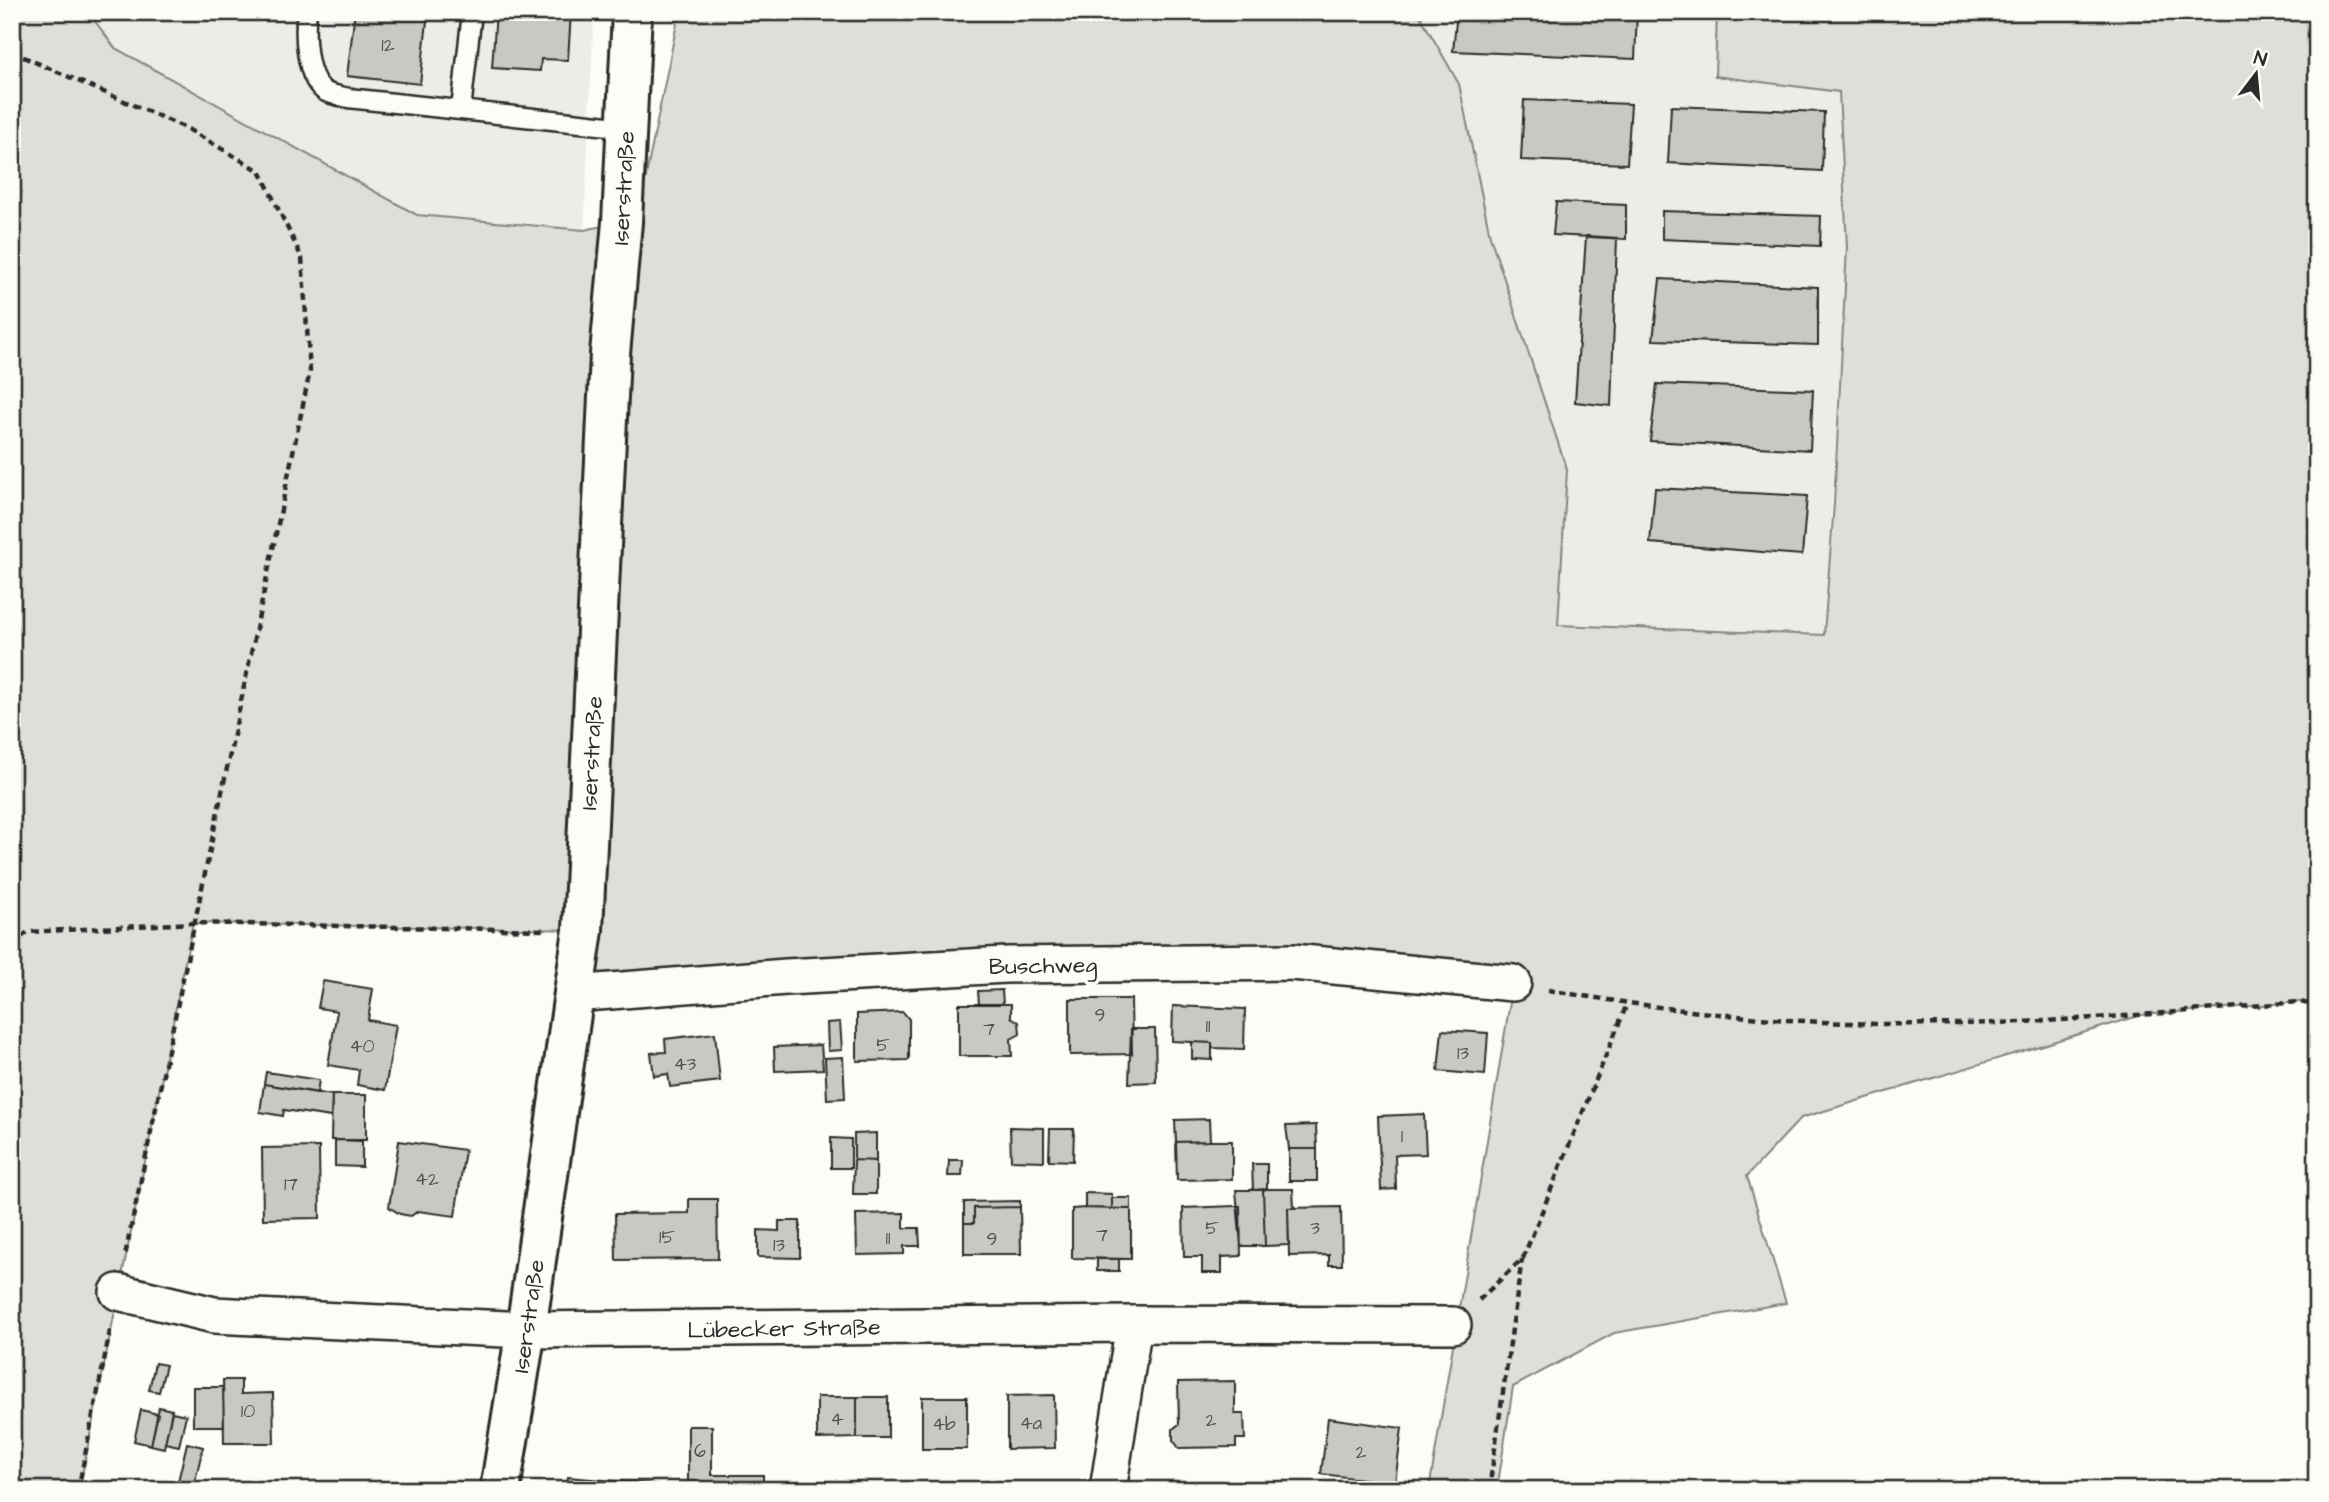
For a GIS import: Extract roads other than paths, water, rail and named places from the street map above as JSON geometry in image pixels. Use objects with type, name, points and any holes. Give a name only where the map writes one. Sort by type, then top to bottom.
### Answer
[{"type":"street","name":"Iserstraße","points":[[500,1490],[526,1331],[583,930],[610,354],[622,222],[632,12]]},
{"type":"street","name":"Buschweg","points":[[573,994],[786,977],[1006,965],[1292,962],[1513,984]]},
{"type":"street","name":"Lübecker Straße","points":[[118,1292],[214,1315],[526,1331],[1134,1324],[1453,1325]]},
{"type":"street","points":[[1108,1490],[1134,1324]]},
{"type":"lane","points":[[307,12],[305,30],[314,76],[325,92],[348,98],[627,128]]},
{"type":"lane","points":[[461,110],[472,12]]}]
